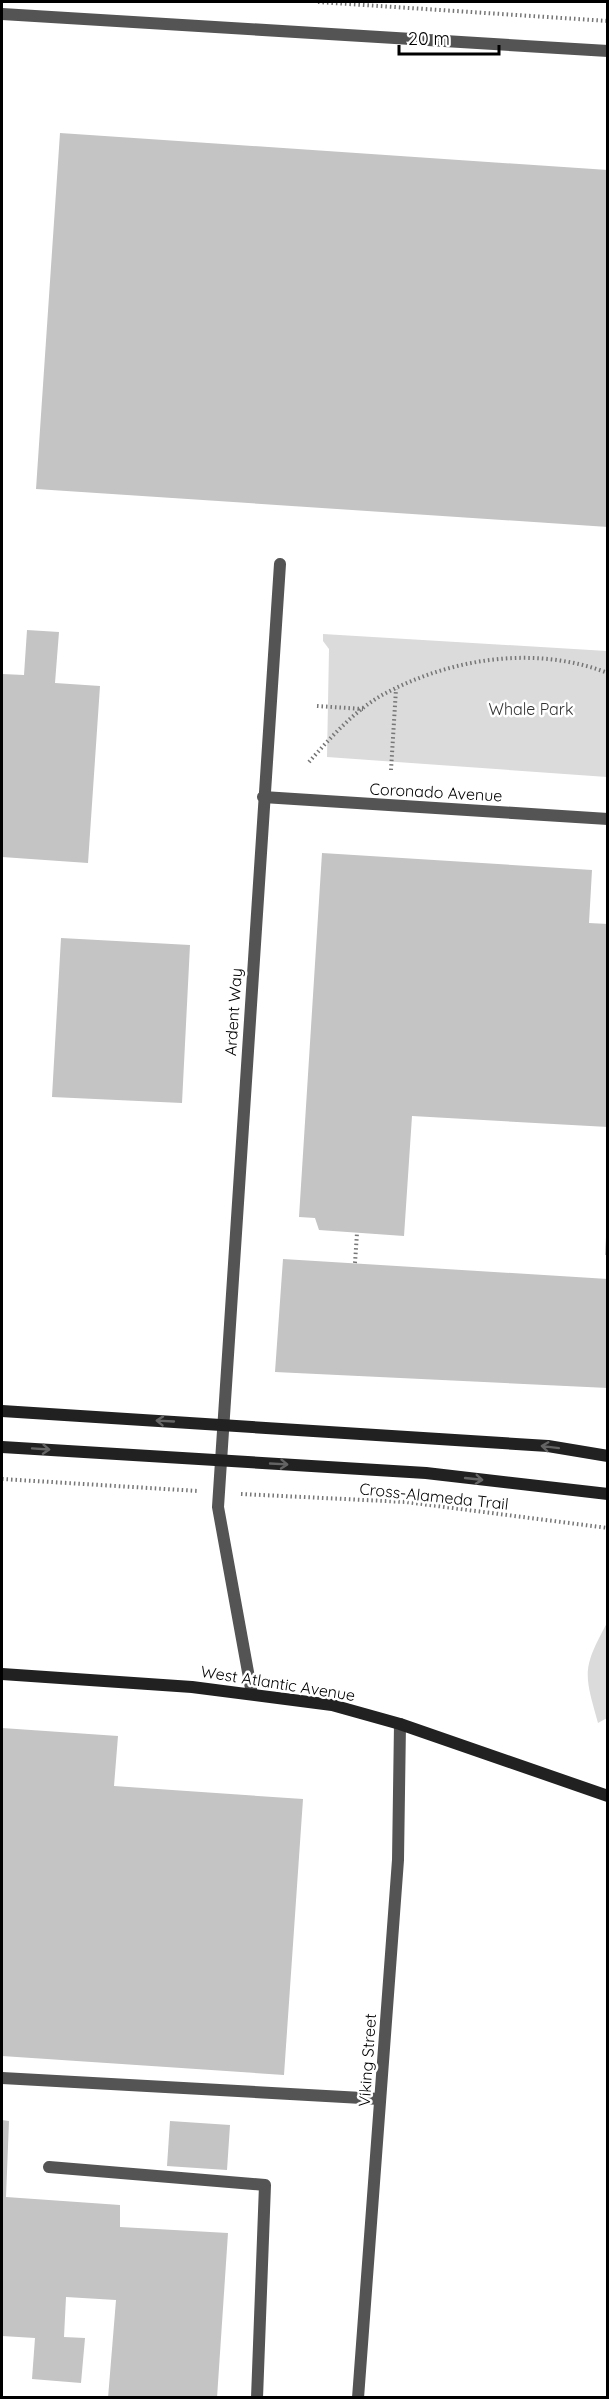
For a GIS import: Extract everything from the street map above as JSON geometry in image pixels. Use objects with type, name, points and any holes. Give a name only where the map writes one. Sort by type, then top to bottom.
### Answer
[{"type":"street","points":[[2,14],[608,51]]},
{"type":"street","name":"Ardent Way","points":[[252,1694],[220,1523],[221,1462],[280,564]]},
{"type":"street","name":"Coronado Avenue","points":[[263,797],[608,819]]},
{"type":"street","points":[[2,1412],[548,1446],[608,1456]]},
{"type":"street","points":[[2,1447],[426,1473],[608,1494]]},
{"type":"street","name":"West Atlantic Avenue","points":[[2,1674],[192,1687],[332,1705],[400,1724],[608,1796]]},
{"type":"street","name":"Viking Street","points":[[358,2397],[398,1860],[400,1724]]},
{"type":"street","points":[[2,2078],[380,2099]]},
{"type":"street","points":[[49,2167],[265,2185],[257,2397]]},
{"type":"path","points":[[318,2],[386,4],[608,21]]},
{"type":"path","points":[[309,762],[336,733],[383,695],[450,668],[489,659],[522,657],[561,660],[608,673]]},
{"type":"path","points":[[391,770],[396,689]]},
{"type":"path","points":[[317,706],[364,709]]},
{"type":"path","points":[[355,1263],[357,1233]]},
{"type":"path","points":[[2,1479],[176,1490]]},
{"type":"path","name":"Cross-Alameda Trail","points":[[258,1495],[406,1502],[608,1528]]},
{"type":"green space","name":"Whale Park","points":[[323,634],[607,651],[607,777],[327,757],[329,649],[323,641]]},
{"type":"green space","points":[[607,1623],[607,1718],[598,1723],[590,1693],[588,1672],[593,1651]]},
{"type":"building","points":[[60,133],[608,170],[608,527],[36,489]]},
{"type":"building","points":[[27,630],[59,632],[55,683],[100,686],[88,863],[2,857],[2,674],[24,675]]},
{"type":"building","points":[[322,853],[592,870],[589,923],[608,924],[608,1127],[412,1116],[404,1236],[319,1230],[315,1218],[299,1217]]},
{"type":"building","points":[[61,938],[190,945],[182,1103],[52,1097]]},
{"type":"building","points":[[606,1237],[608,1237],[608,1255],[605,1255]]},
{"type":"building","points":[[283,1259],[608,1279],[608,1388],[275,1372]]},
{"type":"building","points":[[2,1728],[118,1736],[114,1786],[303,1799],[284,2075],[2,2056]]},
{"type":"building","points":[[2,2120],[9,2121],[6,2197],[120,2205],[120,2227],[228,2233],[217,2398],[108,2398],[116,2300],[66,2297],[64,2337],[85,2338],[81,2383],[32,2379],[35,2338],[2,2336]]},
{"type":"building","points":[[170,2121],[230,2125],[227,2170],[167,2166]]}]
